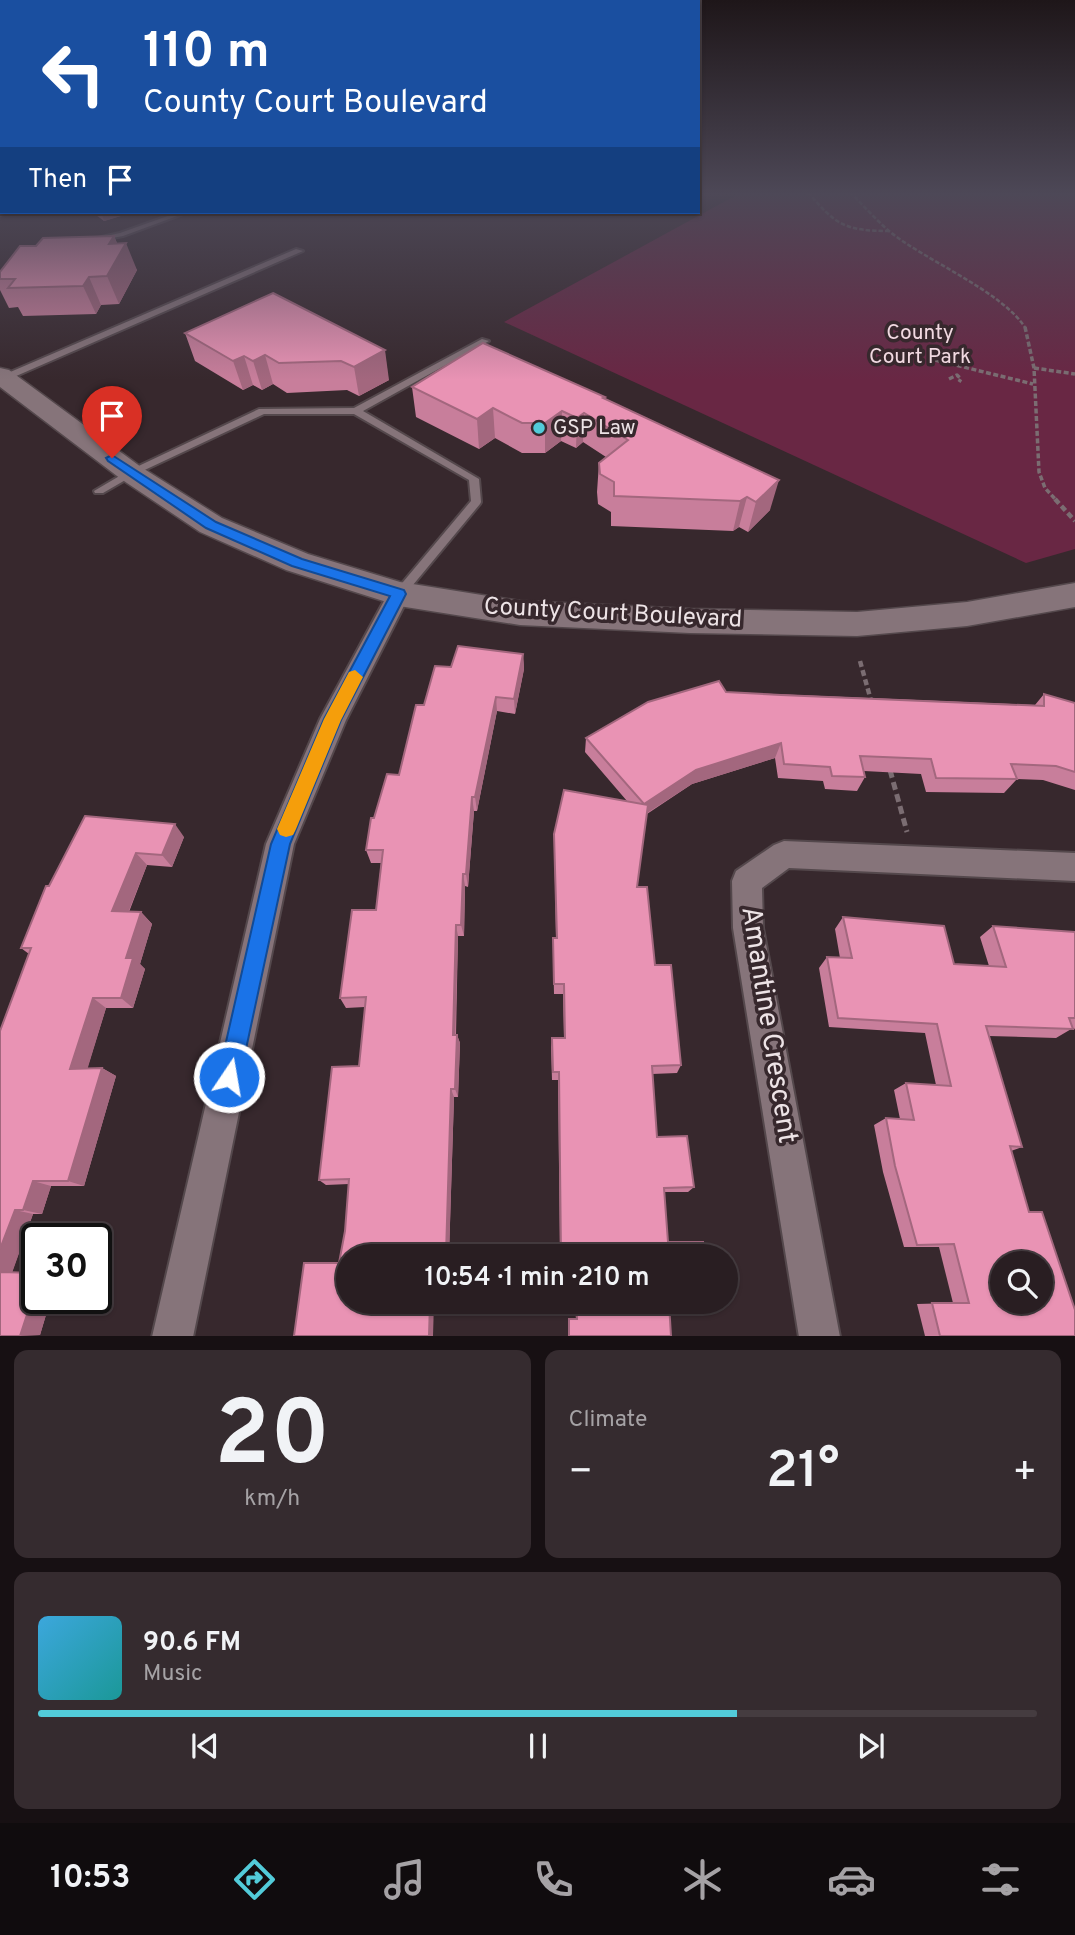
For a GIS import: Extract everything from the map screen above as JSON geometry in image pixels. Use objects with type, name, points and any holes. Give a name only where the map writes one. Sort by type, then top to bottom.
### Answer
[{"type":"street","name":"County Court Boulevard","points":[[1,378],[131,473],[211,525],[297,562],[399,594],[520,613],[690,621],[857,624],[967,614],[1075,595]]},
{"type":"street","points":[[172,1336],[280,844],[333,719],[399,594]]},
{"type":"street","name":"Amantine Crescent","points":[[820,1336],[748,928],[747,881],[784,854],[1075,867]]},
{"type":"lane","points":[[1,378],[291,254]]},
{"type":"lane","points":[[99,491],[262,411],[356,411],[485,341]]},
{"type":"lane","points":[[356,411],[474,480],[476,502],[399,594]]},
{"type":"path","points":[[925,254],[999,302],[1020,319],[1027,331],[1034,368],[1039,472],[1045,488],[1075,521]]},
{"type":"path","points":[[935,360],[1033,384]]},
{"type":"path","points":[[949,379],[957,375],[962,367]]},
{"type":"path","points":[[1034,368],[1075,374]]},
{"type":"path","points":[[957,375],[961,379],[959,382]]},
{"type":"path","points":[[860,661],[875,713]]},
{"type":"path","points":[[889,766],[914,859]]},
{"type":"green space","name":"County Court Park","points":[[628,254],[1075,254],[1075,549],[1026,563],[504,322]]},
{"type":"building","points":[[14,254],[119,254],[107,276],[89,277],[83,286],[8,288],[15,279],[0,279],[0,272]]},
{"type":"building","points":[[273,293],[385,350],[354,367],[341,361],[279,363],[265,355],[253,361],[244,356],[233,361],[185,333]]},
{"type":"building","points":[[483,343],[605,397],[603,398],[779,480],[756,502],[747,497],[740,501],[614,496],[614,482],[600,474],[599,463],[628,440],[584,413],[577,418],[562,411],[545,423],[522,423],[493,408],[477,419],[412,387]]},
{"type":"building","points":[[458,646],[523,654],[514,699],[496,697],[475,797],[472,797],[466,874],[463,874],[461,925],[456,925],[453,1035],[457,1035],[455,1089],[451,1089],[446,1244],[343,1244],[349,1179],[319,1180],[332,1067],[359,1066],[366,997],[340,998],[352,910],[376,910],[383,850],[366,850],[371,818],[374,818],[387,774],[399,775],[416,705],[424,705],[435,666],[451,667]]},
{"type":"building","points":[[719,681],[726,692],[1044,706],[1044,694],[1075,703],[1075,772],[1056,766],[1011,764],[1017,779],[936,778],[931,759],[860,756],[865,777],[832,776],[830,767],[784,764],[781,743],[696,770],[644,804],[586,738],[648,702]]},
{"type":"building","points":[[564,790],[648,805],[637,887],[647,887],[655,965],[671,965],[681,1065],[652,1066],[657,1137],[687,1136],[694,1187],[664,1188],[668,1242],[703,1244],[561,1244],[559,1072],[553,1072],[552,1038],[565,1038],[564,984],[554,984],[553,938],[557,938],[554,834]]},
{"type":"building","points":[[85,816],[175,824],[162,855],[136,853],[112,911],[141,912],[126,958],[133,958],[121,998],[93,998],[70,1069],[102,1068],[68,1181],[33,1181],[23,1210],[15,1210],[0,1249],[0,1031],[31,948],[21,948],[46,886],[49,886]]},
{"type":"building","points":[[843,917],[944,926],[954,964],[1006,967],[993,926],[1075,932],[1075,1018],[1069,1018],[1073,1029],[986,1026],[1022,1147],[1010,1146],[1029,1212],[1042,1212],[1075,1310],[1075,1336],[940,1336],[932,1303],[969,1303],[954,1244],[917,1245],[895,1166],[886,1118],[914,1120],[906,1083],[951,1086],[937,1024],[838,1018],[827,957],[852,958]]},
{"type":"building","points":[[304,1263],[336,1263],[336,1314],[430,1314],[429,1336],[294,1336]]},
{"type":"building","points":[[0,1272],[21,1273],[21,1314],[27,1314],[20,1336],[0,1336]]},
{"type":"building","points":[[577,1314],[670,1314],[671,1336],[569,1336],[569,1319],[577,1319]]},
{"type":"slow traffic","points":[[286,829],[333,719],[355,677]]},
{"type":"place","name":"GSP Law","points":[[539,428]]},
{"type":"route","points":[[112,458],[211,525],[297,562],[399,594],[333,719],[280,844],[229,1077]]}]
